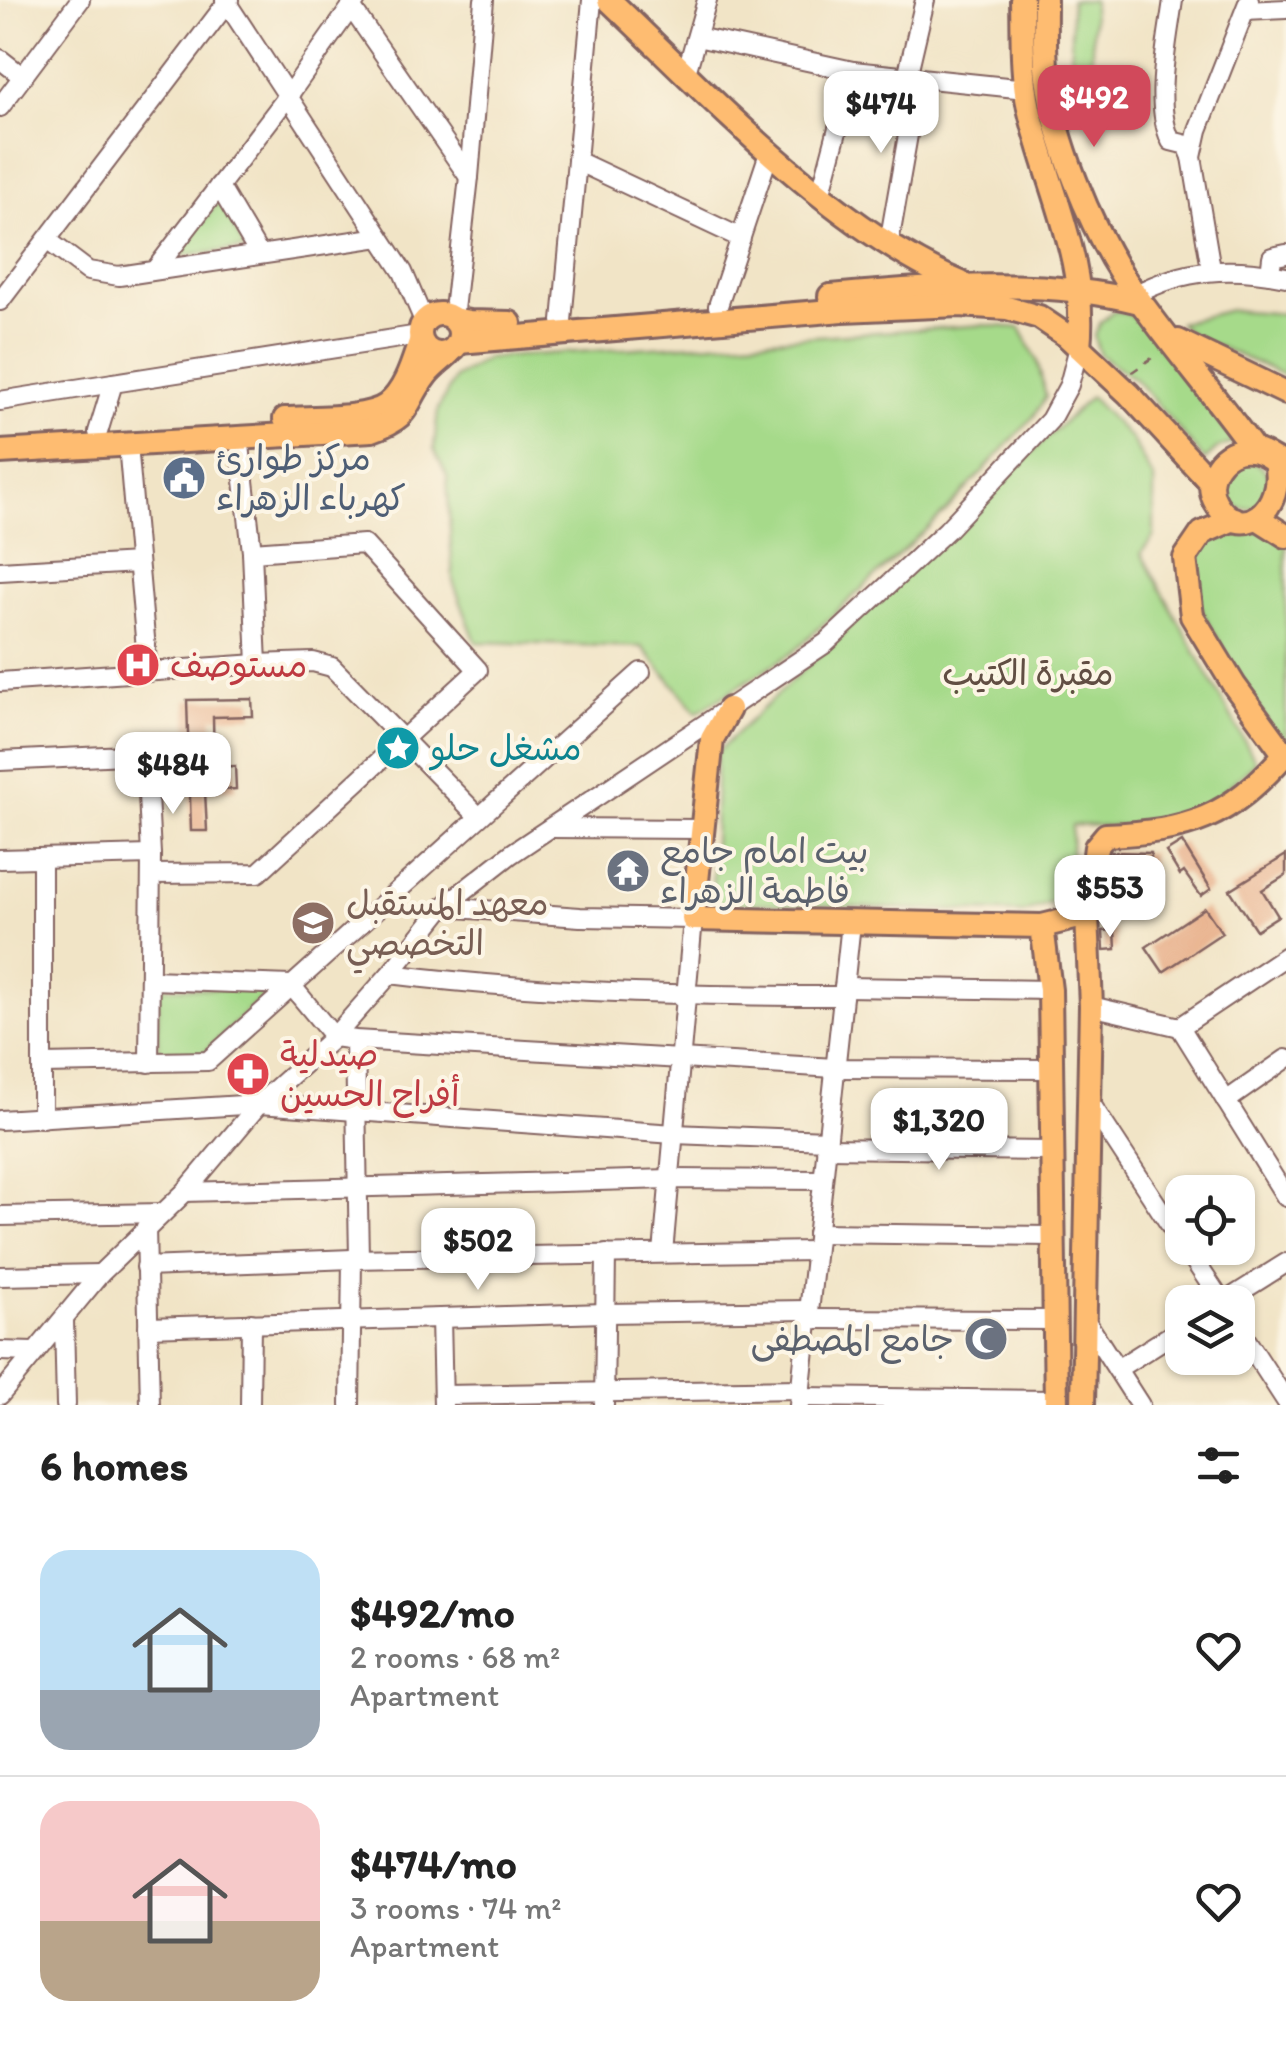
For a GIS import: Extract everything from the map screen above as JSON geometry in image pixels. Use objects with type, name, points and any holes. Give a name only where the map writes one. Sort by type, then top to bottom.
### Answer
[{"type":"main road","points":[[609,0],[820,196],[929,270],[969,286]]},
{"type":"main road","points":[[1022,0],[1026,89],[1066,221],[1080,290],[1080,347]]},
{"type":"main road","points":[[1045,0],[1047,78],[1058,122],[1091,214],[1130,297],[1180,342],[1286,392]]},
{"type":"main road","points":[[0,439],[368,413],[387,406],[401,390],[421,332],[435,314],[493,324],[562,321],[969,286],[1080,290],[1130,297]]},
{"type":"main road","points":[[1082,320],[1096,306],[1130,297]]},
{"type":"main road","points":[[421,332],[432,354],[454,347],[842,310],[985,305],[1039,317],[1080,347],[1211,483]]},
{"type":"main road","points":[[0,452],[372,430],[396,422],[425,376],[454,347],[460,329],[453,318]]},
{"type":"main road","points":[[1160,326],[1254,450],[1280,464],[1284,492],[1275,508],[1259,519]]},
{"type":"main road","points":[[1234,519],[1216,504],[1211,483],[1214,471],[1230,453],[1254,450]]},
{"type":"main road","points":[[1083,1405],[1091,1006],[1087,915],[1096,847],[1106,835],[1157,832],[1224,811],[1261,782],[1286,755],[1234,686],[1192,616],[1186,558],[1202,533],[1234,519],[1259,519],[1286,536]]},
{"type":"main road","points":[[728,710],[712,740],[693,918],[1042,926],[1087,915]]},
{"type":"main road","points":[[1042,926],[1050,990],[1056,1403]]},
{"type":"street","points":[[0,107],[80,0]]},
{"type":"street","points":[[453,318],[470,177],[484,0]]},
{"type":"street","points":[[562,321],[592,0]]},
{"type":"street","points":[[686,73],[707,0]]},
{"type":"street","points":[[889,243],[925,0]]},
{"type":"street","points":[[1173,0],[1165,62],[1165,120],[1172,141],[1186,146],[1192,157],[1211,269]]},
{"type":"street","points":[[0,301],[227,1],[404,272],[421,332],[0,401]]},
{"type":"street","points":[[155,270],[354,4],[470,177]]},
{"type":"street","points":[[1192,157],[1198,130],[1247,6],[1286,9]]},
{"type":"street","points":[[697,37],[852,71],[1026,89]]},
{"type":"street","points":[[0,59],[23,77]]},
{"type":"street","points":[[820,196],[852,71]]},
{"type":"street","points":[[718,306],[770,150]]},
{"type":"street","points":[[577,162],[741,238]]},
{"type":"street","points":[[219,186],[259,254]]},
{"type":"street","points":[[47,240],[88,271],[120,276],[380,237]]},
{"type":"street","points":[[1130,297],[1168,278],[1211,269],[1278,276],[1272,258],[1286,254]]},
{"type":"street","points":[[0,1395],[100,1274],[186,1192],[259,1104],[334,1037],[443,907],[510,854],[826,642],[947,530],[1050,420],[1069,385],[1080,347]]},
{"type":"street","points":[[98,432],[112,383]]},
{"type":"street","points":[[238,436],[252,552],[257,664]]},
{"type":"street","points":[[128,444],[148,672]]},
{"type":"street","points":[[0,860],[42,858],[258,873],[478,670],[364,544],[252,552]]},
{"type":"street","points":[[0,571],[138,563]]},
{"type":"street","points":[[0,682],[257,664],[313,662],[332,667],[479,817]]},
{"type":"street","points":[[42,1064],[208,1061],[641,672]]},
{"type":"street","points":[[0,761],[146,754],[151,865],[149,1063]]},
{"type":"street","points":[[552,828],[701,829]]},
{"type":"street","points":[[42,858],[42,1118]]},
{"type":"street","points":[[443,907],[693,918],[664,1253]]},
{"type":"street","points":[[800,1397],[852,923]]},
{"type":"street","points":[[1180,1027],[1286,956]]},
{"type":"street","points":[[390,974],[473,984],[684,996],[1050,990]]},
{"type":"street","points":[[152,980],[291,985],[334,1037],[355,1040],[835,1068],[1051,1069]]},
{"type":"street","points":[[1091,1006],[1180,1027],[1286,1196]]},
{"type":"street","points":[[350,1405],[356,1190],[355,1040]]},
{"type":"street","points":[[1226,1101],[1286,1059]]},
{"type":"street","points":[[1090,1100],[1165,1216]]},
{"type":"street","points":[[0,1120],[259,1104],[827,1144],[1052,1152]]},
{"type":"street","points":[[186,1192],[670,1179],[823,1180]]},
{"type":"street","points":[[0,1216],[163,1213]]},
{"type":"street","points":[[146,1226],[150,1405]]},
{"type":"street","points":[[146,1267],[355,1258],[664,1253],[816,1242],[1053,1236]]},
{"type":"street","points":[[604,1398],[606,1254]]},
{"type":"street","points":[[1250,1285],[1286,1263]]},
{"type":"street","points":[[0,1276],[100,1274]]},
{"type":"street","points":[[148,1327],[605,1313],[1054,1320]]},
{"type":"street","points":[[441,1318],[443,1400],[800,1397],[1056,1403]]},
{"type":"street","points":[[64,1320],[66,1405]]},
{"type":"street","points":[[1086,1322],[1140,1405]]},
{"type":"street","points":[[250,1323],[250,1405]]},
{"type":"street","points":[[1117,1369],[1165,1339]]},
{"type":"street","points":[[0,1352],[33,1352]]},
{"type":"street","points":[[1255,1354],[1286,1402]]},
{"type":"path","points":[[1106,372],[1136,371],[1145,364],[1155,352],[1160,326]]},
{"type":"green space","points":[[1071,0],[1093,0],[1091,101],[1083,107],[1071,105]]},
{"type":"green space","points":[[220,199],[245,249],[176,256]]},
{"type":"green space","points":[[1230,310],[1286,314],[1286,376],[1191,335],[1179,323]]},
{"type":"green space","points":[[1114,311],[1129,314],[1142,323],[1235,442],[1218,448],[1205,460],[1136,380],[1100,355],[1094,337],[1101,322]]},
{"type":"green space","name":"مقبرة الكتيب","points":[[984,325],[1020,328],[1037,360],[1046,397],[1034,416],[944,513],[792,653],[697,712],[642,647],[476,642],[453,582],[447,476],[434,449],[438,409],[455,378],[487,358]]},
{"type":"green space","name":"مقبرة الكتيب","points":[[1090,397],[1132,440],[1154,480],[1154,536],[1141,553],[1256,762],[1206,807],[1142,827],[1072,825],[1069,896],[1023,913],[712,902],[717,752]]},
{"type":"green space","points":[[1246,461],[1263,468],[1270,485],[1263,502],[1246,509],[1229,502],[1222,485],[1229,468]]},
{"type":"green space","points":[[1234,519],[1286,536],[1286,756],[1187,586],[1202,533]]},
{"type":"green space","points":[[158,987],[270,990],[202,1055],[158,1053]]},
{"type":"building","points":[[252,699],[253,716],[213,717],[214,767],[235,766],[236,789],[205,791],[207,831],[191,831],[187,700]]},
{"type":"building","points":[[1182,842],[1211,889],[1201,896],[1184,872],[1180,875],[1166,852]]},
{"type":"building","points":[[1111,852],[1151,853],[1151,880],[1124,879],[1124,916],[1109,916]]},
{"type":"building","points":[[1286,855],[1286,875],[1262,890],[1278,916],[1256,930],[1230,890]]},
{"type":"building","points":[[1205,908],[1222,933],[1163,972],[1146,947]]},
{"type":"building","points":[[1115,930],[1116,949],[1104,950],[1103,931]]},
{"type":"place","name":"مركز طوارئ كهرباء الزهراء","points":[[184,478]]},
{"type":"place","name":"مستوصف","points":[[138,665]]},
{"type":"place","name":"مشغل حلو","points":[[398,748]]},
{"type":"place","name":"بيت امام جامع فاطمة الزهراء","points":[[628,871]]},
{"type":"place","name":"معهد المستقبل التخصصي","points":[[313,923]]},
{"type":"place","name":"صيدلية أفراح الحسين","points":[[248,1074]]},
{"type":"place","name":"جامع المصطفى","points":[[986,1339]]}]
